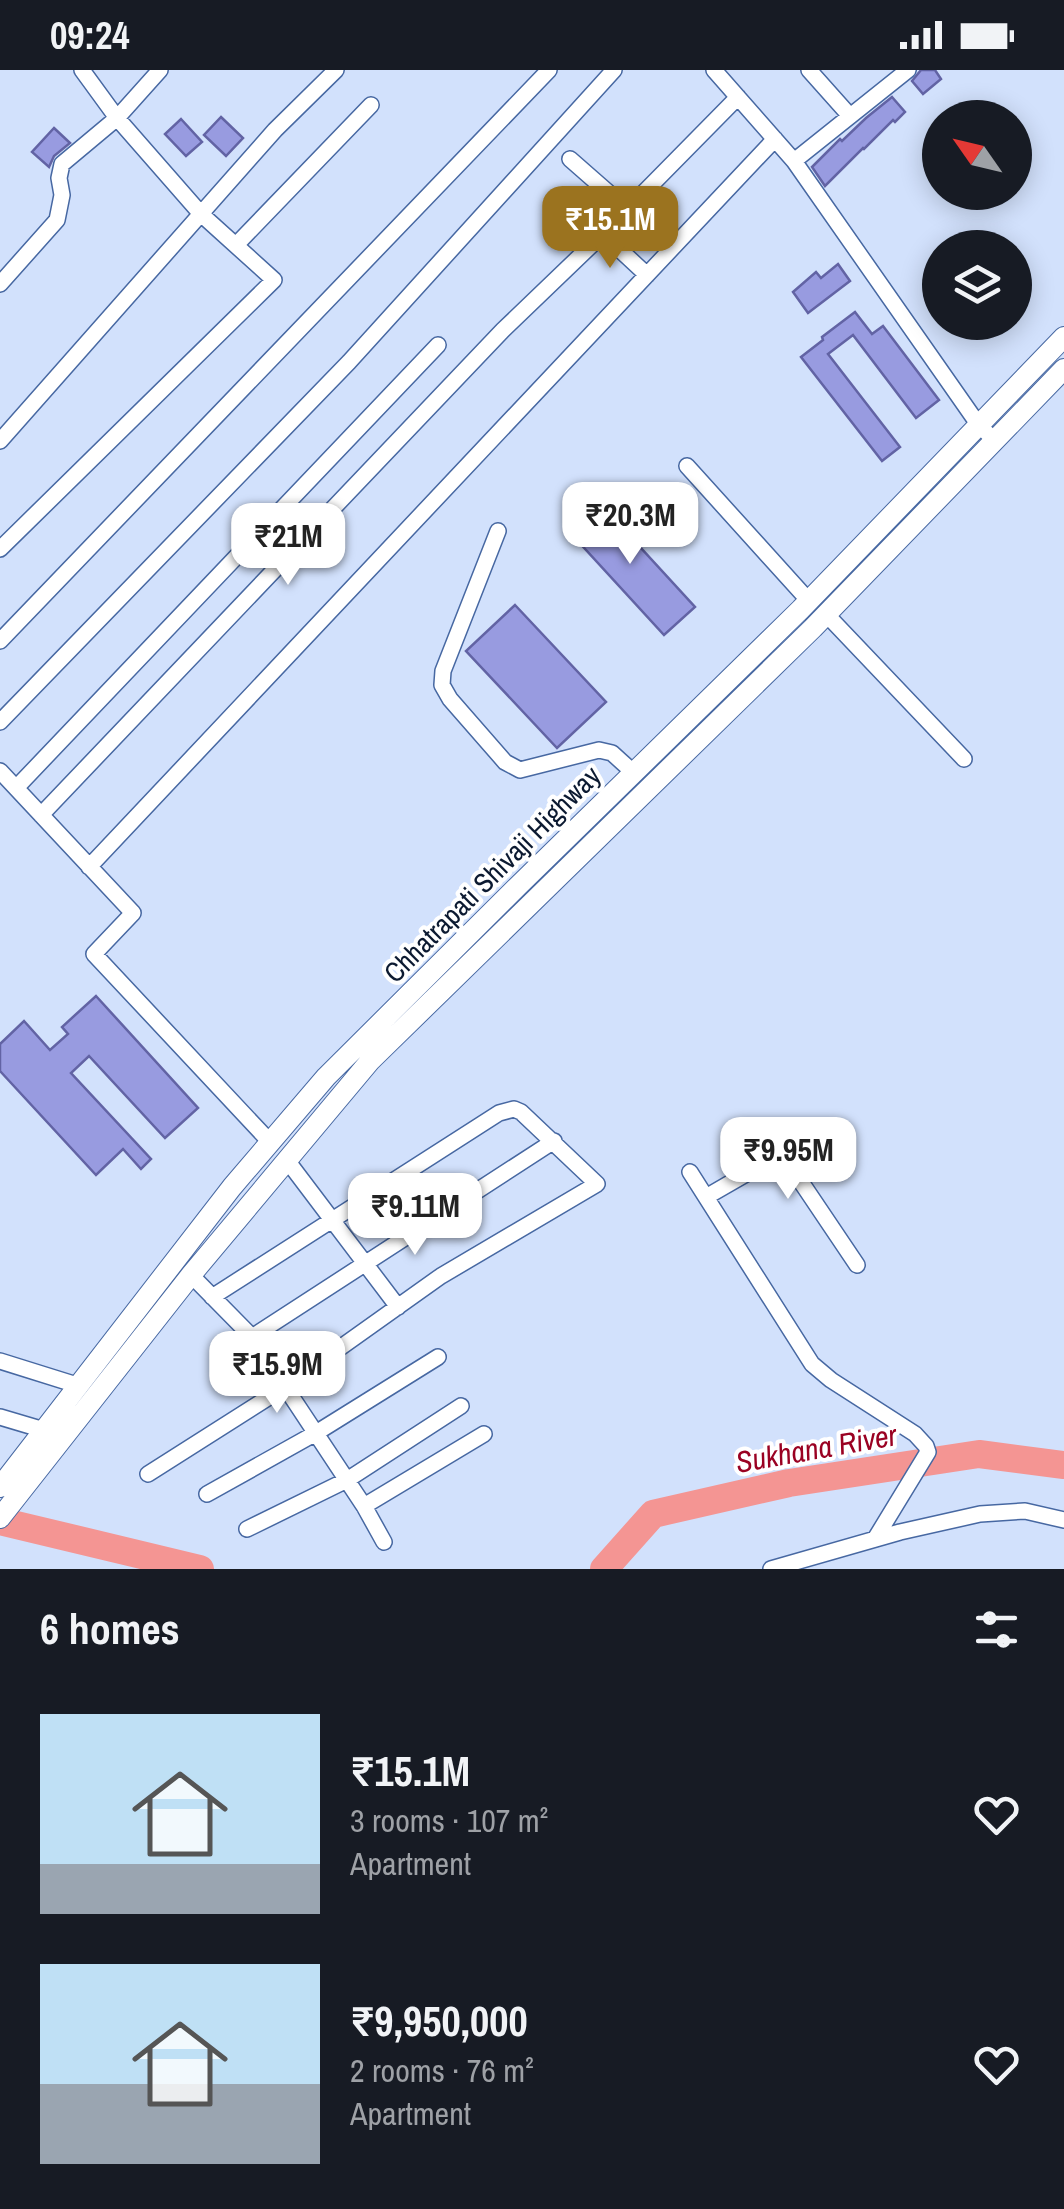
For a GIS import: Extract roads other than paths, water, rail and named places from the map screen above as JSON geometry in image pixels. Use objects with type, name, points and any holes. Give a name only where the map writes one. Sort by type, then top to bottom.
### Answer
[{"type":"main road","name":"Chhatrapati Shivaji Highway","points":[[0,1518],[80,1386],[232,1187],[326,1077],[809,601],[1064,336]]},
{"type":"main road","name":"Chhatrapati Shivaji Highway","points":[[0,1487],[48,1441],[370,1061],[826,614],[1064,369]]},
{"type":"street","points":[[0,548],[274,280],[201,214],[116,118],[82,70]]},
{"type":"street","points":[[0,284],[57,220],[62,164],[116,118],[160,70]]},
{"type":"street","points":[[0,441],[275,130],[336,70]]},
{"type":"street","points":[[0,641],[549,70]]},
{"type":"street","points":[[0,722],[350,362],[614,70]]},
{"type":"street","points":[[714,70],[794,161],[978,424],[994,441]]},
{"type":"street","points":[[809,70],[850,116]]},
{"type":"street","points":[[794,161],[901,72]]},
{"type":"street","points":[[41,815],[503,330],[738,97]]},
{"type":"street","points":[[236,246],[371,104]]},
{"type":"street","points":[[90,867],[775,139]]},
{"type":"street","points":[[570,159],[627,209]]},
{"type":"street","points":[[602,234],[647,274]]},
{"type":"street","points":[[16,788],[438,344]]},
{"type":"street","points":[[688,466],[809,601]]},
{"type":"street","points":[[498,532],[443,671],[442,685],[505,762],[520,770],[599,750],[612,753],[634,773]]},
{"type":"street","points":[[826,614],[964,759]]},
{"type":"street","points":[[0,772],[133,913],[94,954],[270,1142]]},
{"type":"street","points":[[148,1474],[285,1387],[441,1276],[597,1184],[521,1112],[514,1109],[500,1113],[212,1297]]},
{"type":"street","points":[[252,1337],[554,1141]]},
{"type":"street","points":[[706,1197],[777,1156],[792,1166],[857,1265]]},
{"type":"street","points":[[286,1159],[398,1307]]},
{"type":"street","points":[[690,1172],[812,1364],[915,1434],[926,1446],[928,1452],[875,1539]]},
{"type":"street","points":[[191,1275],[252,1337],[384,1542]]},
{"type":"street","points":[[207,1494],[316,1433],[438,1357]]},
{"type":"street","points":[[0,1361],[80,1386]]},
{"type":"street","points":[[247,1529],[346,1480],[460,1406]]},
{"type":"street","points":[[0,1417],[48,1441]]},
{"type":"street","points":[[364,1506],[484,1434]]},
{"type":"street","points":[[770,1569],[980,1514],[1025,1511],[1064,1520]]},
{"type":"waterway","name":"Sukhana River","points":[[604,1569],[653,1514],[789,1483],[979,1454],[1064,1465]]},
{"type":"waterway","name":"Sukhana River","points":[[0,1521],[200,1569]]}]
